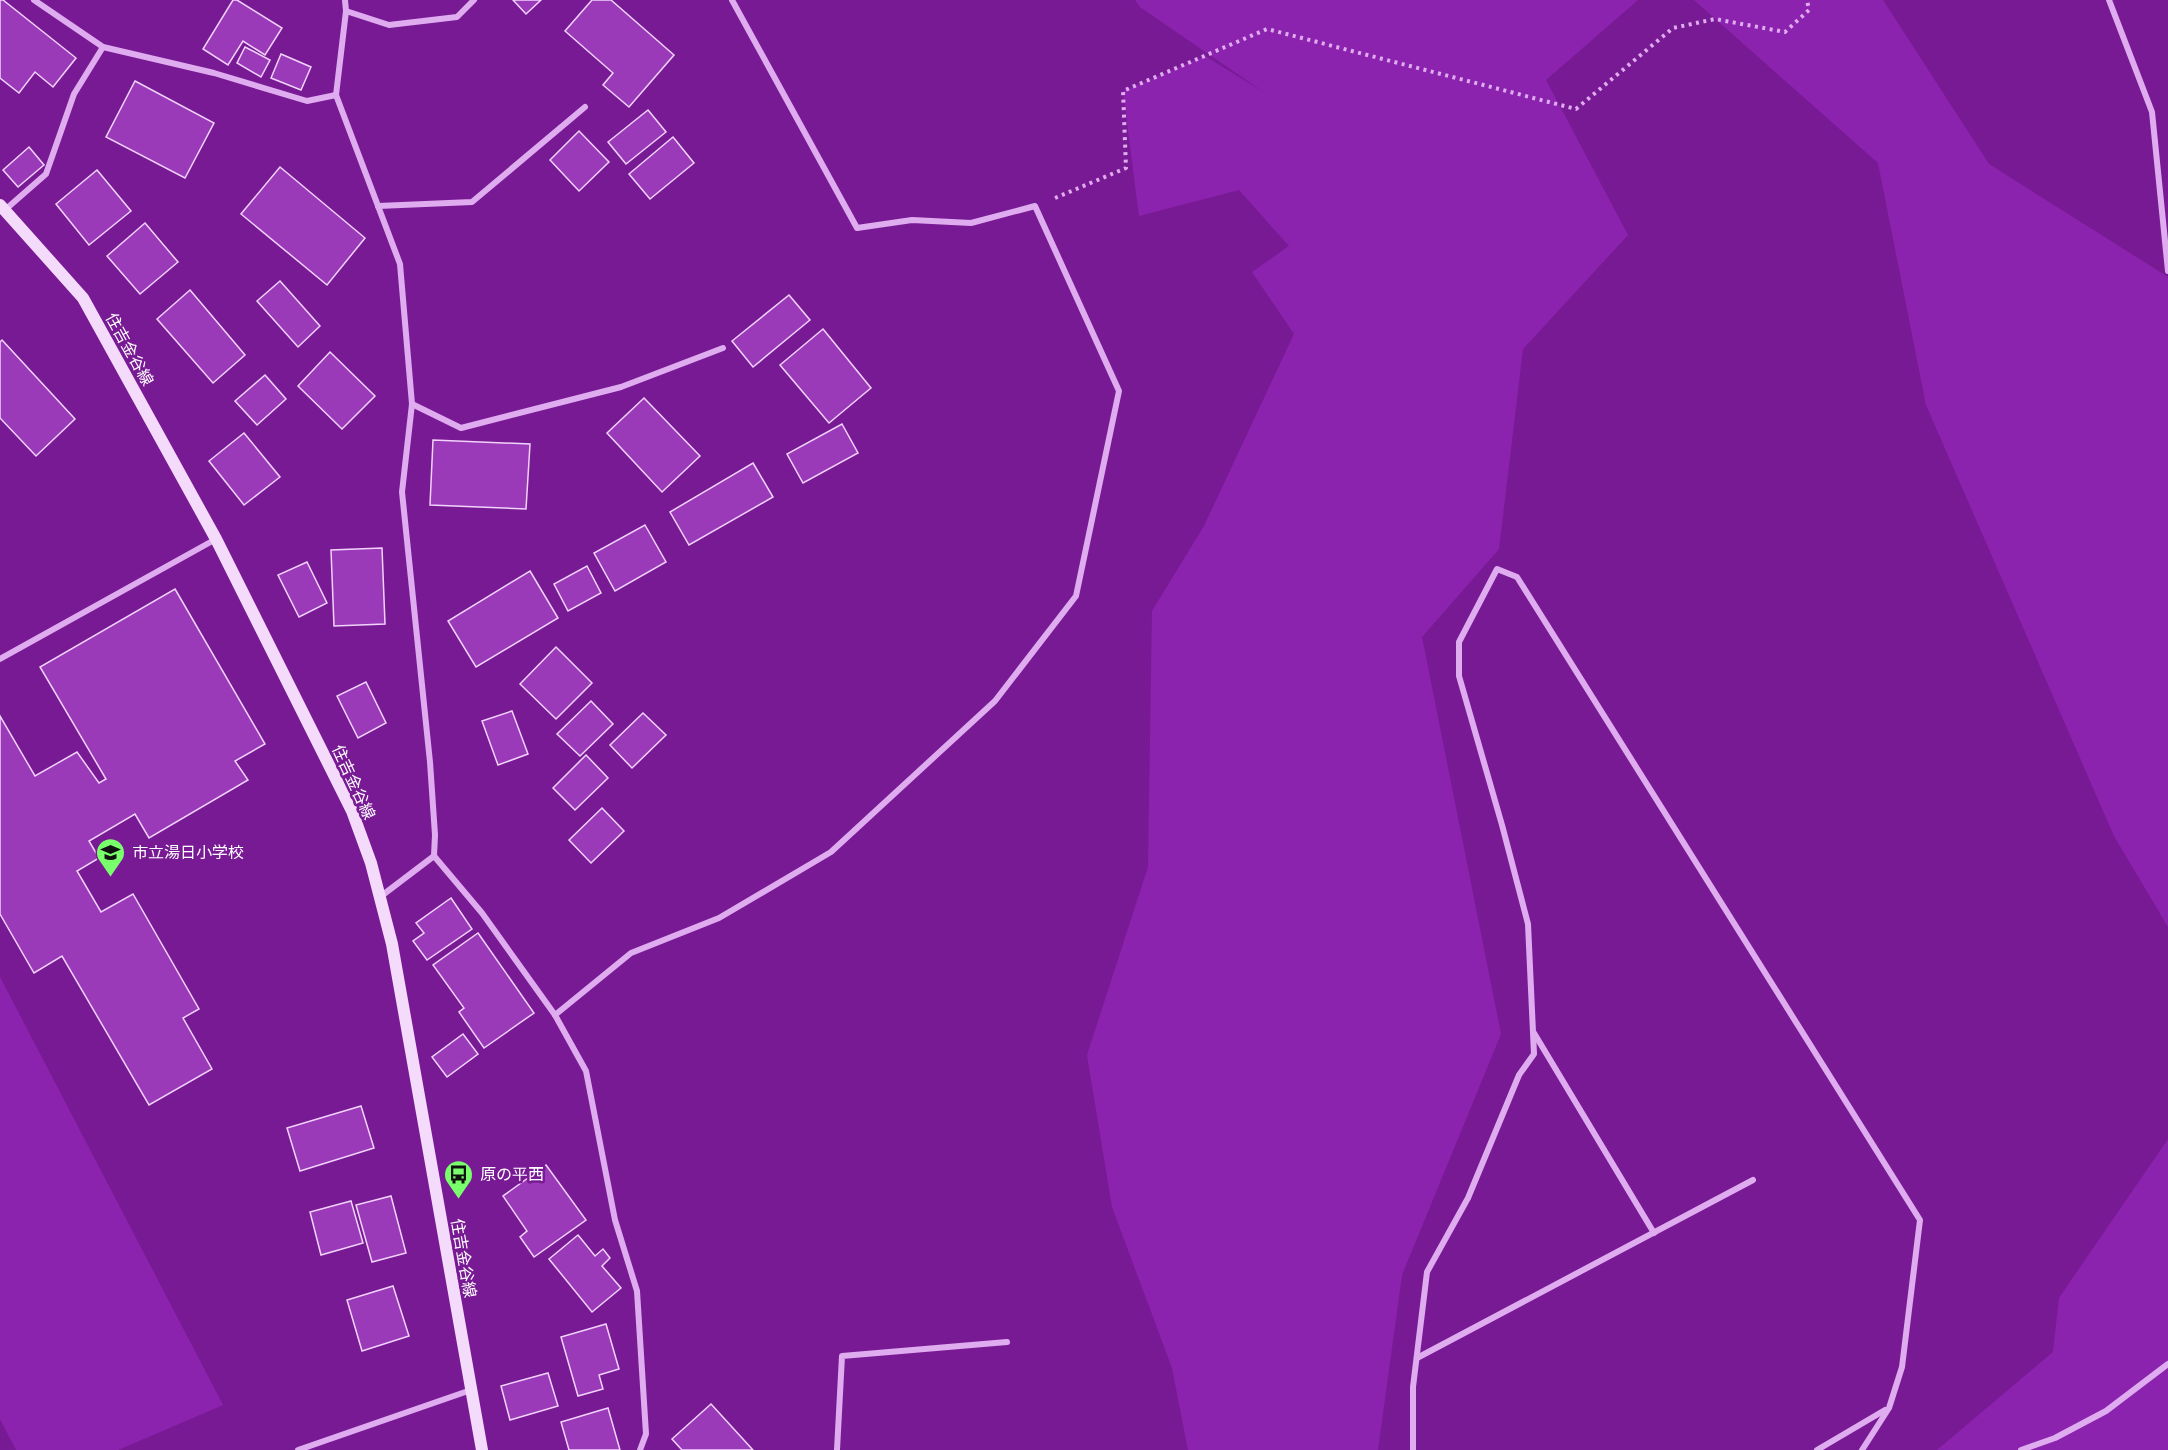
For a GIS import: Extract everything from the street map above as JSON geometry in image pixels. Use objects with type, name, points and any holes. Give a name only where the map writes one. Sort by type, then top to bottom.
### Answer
[{"type":"main road","name":"住吉金谷線","points":[[3,207],[83,298],[216,539],[351,811],[371,863],[392,944],[482,1450]]},
{"type":"street","points":[[34,0],[103,47],[214,72],[306,101],[336,95]]},
{"type":"street","points":[[345,0],[346,11],[336,95],[400,264],[412,404],[402,492],[430,762],[435,835],[434,856],[482,913],[555,1014],[586,1071],[615,1220],[637,1291],[645,1434],[640,1450]]},
{"type":"street","points":[[346,11],[389,25],[457,17],[474,0]]},
{"type":"street","points":[[555,1014],[631,953],[720,918],[831,852],[995,701],[1076,596],[1119,391],[1035,206],[971,223],[912,220],[858,228],[732,0]]},
{"type":"street","points":[[2109,0],[2152,112],[2168,271]]},
{"type":"street","points":[[3,207],[46,174],[75,94],[103,47]]},
{"type":"street","points":[[378,206],[471,202],[585,107]]},
{"type":"street","points":[[412,404],[461,428],[621,387],[723,348]]},
{"type":"street","points":[[0,659],[216,539]]},
{"type":"street","points":[[1413,1450],[1413,1387],[1427,1272],[1468,1198],[1519,1075],[1534,1054],[1528,924],[1459,676],[1459,642],[1497,569],[1517,577],[1920,1220],[1902,1367],[1888,1408],[1862,1450]]},
{"type":"street","points":[[380,897],[434,856]]},
{"type":"street","points":[[1534,1033],[1654,1233]]},
{"type":"street","points":[[1417,1358],[1752,1180]]},
{"type":"street","points":[[837,1450],[842,1356],[1007,1342]]},
{"type":"street","points":[[2021,1450],[2055,1438],[2106,1411],[2168,1364]]},
{"type":"street","points":[[298,1450],[471,1390]]},
{"type":"street","points":[[1817,1450],[1888,1408]]},
{"type":"path","points":[[1035,206],[1126,168],[1123,91],[1266,29],[1576,108],[1672,28],[1715,19],[1785,32],[1809,10],[1807,0]]},
{"type":"shaded area","points":[[1135,0],[1638,0],[1546,80],[1628,235],[1523,349],[1499,549],[1422,637],[1501,1034],[1402,1275],[1378,1450],[1188,1450],[1172,1368],[1112,1207],[1087,1055],[1148,867],[1152,611],[1204,526],[1294,334],[1252,272],[1289,246],[1239,190],[1139,216],[1123,91],[1205,56],[1265,93],[1140,7]]},
{"type":"shaded area","points":[[1694,0],[1883,0],[1989,164],[2168,277],[2168,927],[2114,836],[1926,405],[1878,163]]},
{"type":"shaded area","points":[[0,977],[223,1405],[118,1450],[16,1450],[0,1419]]},
{"type":"shaded area","points":[[2168,1139],[2168,1450],[1937,1450],[2053,1352],[2059,1298]]},
{"type":"building","points":[[0,0],[3,0],[76,58],[53,87],[35,72],[19,93],[0,78]]},
{"type":"building","points":[[233,0],[237,0],[282,28],[265,55],[243,41],[228,65],[203,49]]},
{"type":"building","points":[[513,0],[541,0],[526,14]]},
{"type":"building","points":[[592,0],[611,0],[674,55],[629,107],[603,85],[613,73],[565,31]]},
{"type":"building","points":[[245,47],[270,60],[261,77],[237,63]]},
{"type":"building","points":[[281,54],[311,67],[301,90],[271,78]]},
{"type":"building","points":[[135,81],[214,123],[185,178],[106,137]]},
{"type":"building","points":[[648,110],[666,132],[626,164],[608,142]]},
{"type":"building","points":[[579,131],[609,162],[579,191],[550,160]]},
{"type":"building","points":[[673,137],[694,163],[650,199],[629,174]]},
{"type":"building","points":[[29,147],[44,165],[18,187],[3,170]]},
{"type":"building","points":[[280,167],[365,238],[327,285],[241,214]]},
{"type":"building","points":[[97,170],[131,211],[89,245],[56,204]]},
{"type":"building","points":[[145,223],[178,262],[140,294],[107,256]]},
{"type":"building","points":[[280,281],[320,326],[298,347],[257,301]]},
{"type":"building","points":[[190,290],[245,355],[213,383],[157,319]]},
{"type":"building","points":[[789,295],[810,320],[753,367],[732,341]]},
{"type":"building","points":[[823,329],[871,388],[829,423],[780,365]]},
{"type":"building","points":[[2,340],[75,419],[36,456],[0,418],[0,342]]},
{"type":"building","points":[[330,352],[375,396],[342,429],[298,386]]},
{"type":"building","points":[[265,375],[286,399],[257,425],[235,401]]},
{"type":"building","points":[[644,398],[700,456],[662,492],[607,433]]},
{"type":"building","points":[[842,424],[858,453],[803,483],[787,454]]},
{"type":"building","points":[[244,433],[280,477],[244,505],[209,461]]},
{"type":"building","points":[[433,440],[530,444],[526,509],[430,505]]},
{"type":"building","points":[[753,463],[773,497],[689,545],[670,512]]},
{"type":"building","points":[[645,525],[666,562],[615,591],[594,553]]},
{"type":"building","points":[[382,548],[385,624],[334,626],[331,550]]},
{"type":"building","points":[[307,562],[327,603],[299,617],[278,575]]},
{"type":"building","points":[[587,566],[601,593],[568,611],[554,584]]},
{"type":"building","points":[[530,571],[558,618],[476,667],[448,621]]},
{"type":"building","points":[[175,589],[265,744],[235,761],[248,780],[149,838],[135,814],[89,841],[99,858],[77,871],[101,912],[133,894],[199,1009],[183,1018],[212,1069],[149,1105],[62,956],[34,973],[0,914],[0,716],[35,776],[77,752],[99,783],[106,779],[40,667]]},
{"type":"building","points":[[556,647],[592,683],[556,719],[520,684]]},
{"type":"building","points":[[366,682],[386,723],[358,738],[337,696]]},
{"type":"building","points":[[591,701],[613,724],[580,756],[557,734]]},
{"type":"building","points":[[512,711],[528,754],[498,765],[482,721]]},
{"type":"building","points":[[643,713],[666,735],[632,768],[610,745]]},
{"type":"building","points":[[586,755],[608,778],[575,810],[553,788]]},
{"type":"building","points":[[602,808],[624,831],[591,863],[569,840]]},
{"type":"building","points":[[451,898],[472,929],[427,960],[413,941],[424,933],[416,923]]},
{"type":"building","points":[[478,933],[534,1013],[484,1048],[459,1012],[464,1008],[433,965]]},
{"type":"building","points":[[463,1034],[478,1054],[447,1077],[432,1057]]},
{"type":"building","points":[[361,1106],[374,1148],[300,1171],[287,1128]]},
{"type":"building","points":[[546,1165],[586,1220],[534,1257],[520,1237],[527,1231],[503,1196]]},
{"type":"building","points":[[391,1196],[406,1253],[372,1262],[356,1205]]},
{"type":"building","points":[[351,1201],[363,1243],[321,1255],[310,1212]]},
{"type":"building","points":[[578,1235],[595,1256],[603,1249],[610,1258],[602,1266],[621,1288],[592,1312],[549,1259]]},
{"type":"building","points":[[393,1286],[409,1336],[362,1351],[347,1300]]},
{"type":"building","points":[[606,1324],[619,1369],[599,1375],[603,1389],[578,1396],[561,1337]]},
{"type":"building","points":[[548,1373],[558,1406],[510,1420],[501,1386]]},
{"type":"building","points":[[711,1404],[753,1450],[682,1450],[672,1439]]},
{"type":"building","points":[[608,1408],[620,1450],[569,1450],[561,1422]]},
{"type":"place","name":"市立湯日小学校","points":[[111,878]]},
{"type":"place","name":"原の平西","points":[[459,1200]]}]
